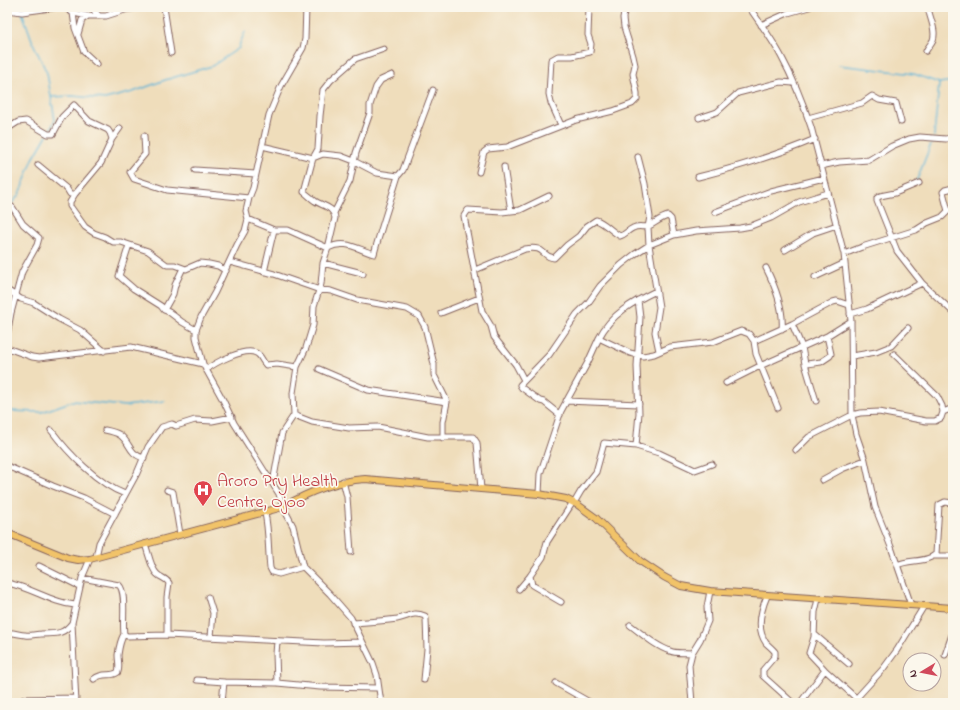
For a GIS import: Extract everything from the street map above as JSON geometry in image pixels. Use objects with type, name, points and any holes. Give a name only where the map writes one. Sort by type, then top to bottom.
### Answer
[{"type":"main road","points":[[7,533],[68,558],[78,560],[93,558],[283,507],[321,489],[343,482],[365,479],[560,497],[574,502],[596,518],[640,561],[681,586],[710,591],[767,596],[953,608]]},
{"type":"street","points":[[7,10],[22,12],[58,7]]},
{"type":"street","points":[[64,7],[73,13],[88,16],[111,16],[129,8],[152,7]]},
{"type":"street","points":[[91,7],[99,16]]},
{"type":"street","points":[[164,7],[171,53]]},
{"type":"street","points":[[306,7],[305,39],[303,48],[281,86],[269,115],[253,188],[246,211],[248,219],[245,231],[237,245],[226,271],[201,317],[196,330],[197,341],[206,370],[238,429],[279,494],[283,507],[293,526],[303,567],[330,594],[353,623],[376,669],[381,703]]},
{"type":"street","points":[[561,125],[551,104],[549,94],[551,60],[558,56],[572,56],[590,52],[591,44],[588,35],[589,7]]},
{"type":"street","points":[[479,172],[484,152],[488,150],[508,147],[561,125],[614,111],[632,104],[637,99],[633,74],[635,65],[624,27],[623,18],[625,7]]},
{"type":"street","points":[[749,7],[782,58],[808,118],[814,139],[844,254],[851,321],[852,415],[856,434],[865,460],[874,507],[911,605]]},
{"type":"street","points":[[761,25],[788,13],[809,7]]},
{"type":"street","points":[[926,51],[933,38],[933,27],[928,14],[928,7]]},
{"type":"street","points":[[73,13],[75,28],[84,52],[97,64]]},
{"type":"street","points":[[78,35],[82,20],[88,16]]},
{"type":"street","points":[[334,213],[332,210],[315,201],[304,192],[313,158],[318,149],[323,90],[331,80],[355,59],[384,48]]},
{"type":"street","points":[[7,70],[9,80],[7,83]]},
{"type":"street","points":[[273,483],[282,433],[294,415],[293,392],[297,367],[310,334],[314,306],[322,280],[323,263],[335,218],[334,213],[350,181],[354,161],[370,113],[370,105],[376,87],[380,80],[392,75]]},
{"type":"street","points":[[700,118],[717,112],[738,93],[781,82],[793,83]]},
{"type":"street","points":[[328,248],[336,244],[349,244],[374,254],[398,176],[403,170],[433,90]]},
{"type":"street","points":[[808,118],[862,103],[872,96],[880,100],[896,103],[901,122]]},
{"type":"street","points":[[7,129],[18,122],[26,121],[48,134],[53,134],[62,117],[74,105],[89,121],[108,130],[112,139]]},
{"type":"street","points":[[120,128],[112,139],[101,164],[70,202],[70,206],[87,229],[113,242],[120,242],[148,251],[167,265],[188,268],[200,263],[218,266],[226,271]]},
{"type":"street","points":[[144,136],[145,154],[130,172],[134,179],[167,190],[249,198]]},
{"type":"street","points":[[821,166],[839,162],[869,160],[892,146],[909,139],[920,137],[946,139],[953,137]]},
{"type":"street","points":[[698,177],[784,152],[814,139]]},
{"type":"street","points":[[262,146],[313,158],[324,154],[341,156],[377,173],[398,176]]},
{"type":"street","points":[[638,157],[645,184],[650,218],[648,227],[649,246],[659,307],[655,332],[659,352]]},
{"type":"street","points":[[38,165],[67,188],[70,194],[75,194]]},
{"type":"street","points":[[504,167],[511,211]]},
{"type":"street","points":[[195,170],[256,174]]},
{"type":"street","points":[[715,212],[771,191],[824,178]]},
{"type":"street","points":[[919,183],[899,192],[880,196],[877,198],[878,204],[897,251],[922,283],[953,312]]},
{"type":"street","points":[[844,254],[916,230],[945,214],[948,211],[948,208],[943,192],[953,188]]},
{"type":"street","points":[[560,415],[544,402],[540,402],[520,385],[549,355],[577,314],[600,286],[634,254],[674,235],[696,230],[751,226],[771,218],[799,202],[828,193]]},
{"type":"street","points":[[524,380],[516,365],[494,337],[491,326],[482,311],[464,216],[468,210],[502,212],[520,210],[549,196]]},
{"type":"street","points":[[7,203],[13,208],[23,224],[38,238],[37,245],[22,272],[7,335]]},
{"type":"street","points":[[475,270],[525,249],[533,248],[541,250],[548,257],[554,258],[579,236],[587,226],[596,220],[602,222],[620,236],[637,226],[648,227],[657,220],[668,216],[671,219],[674,235]]},
{"type":"street","points":[[248,219],[274,230],[288,230],[328,248]]},
{"type":"street","points":[[785,250],[813,233],[837,225]]},
{"type":"street","points":[[264,272],[274,230]]},
{"type":"street","points":[[129,245],[119,276],[134,289],[196,330]]},
{"type":"street","points":[[230,262],[357,300],[407,309],[419,316],[424,327],[434,364],[434,375],[446,397],[447,402],[443,422],[443,438]]},
{"type":"street","points":[[323,263],[363,274]]},
{"type":"street","points":[[815,277],[845,263]]},
{"type":"street","points":[[164,310],[173,294],[175,285],[183,268]]},
{"type":"street","points":[[766,268],[780,306],[783,319],[782,329]]},
{"type":"street","points":[[850,314],[867,309],[922,283]]},
{"type":"street","points":[[7,290],[80,330],[104,351]]},
{"type":"street","points":[[539,494],[540,474],[560,415],[604,328],[617,314],[638,300],[656,291]]},
{"type":"street","points":[[441,313],[479,298]]},
{"type":"street","points":[[636,446],[639,404],[638,356],[640,317],[638,300]]},
{"type":"street","points":[[754,341],[782,329],[833,302],[837,301],[849,305]]},
{"type":"street","points":[[726,383],[827,336],[851,321]]},
{"type":"street","points":[[792,324],[802,347],[805,364],[816,401]]},
{"type":"street","points":[[852,356],[876,352],[891,346],[908,328]]},
{"type":"street","points":[[599,338],[638,356],[654,354],[670,347],[713,342],[741,330],[749,334],[754,341],[754,347],[760,366],[778,408]]},
{"type":"street","points":[[805,364],[821,362],[830,356],[831,354],[827,336]]},
{"type":"street","points":[[8,349],[36,358],[133,347],[203,364]]},
{"type":"street","points":[[206,370],[213,364],[221,362],[230,356],[248,351],[256,353],[260,356],[266,365],[277,364],[297,367]]},
{"type":"street","points":[[796,450],[809,437],[852,415],[860,413],[879,412],[920,420],[935,421],[941,418],[943,412],[942,406],[937,396],[894,354]]},
{"type":"street","points":[[319,369],[368,390],[447,402]]},
{"type":"street","points":[[566,401],[639,404]]},
{"type":"street","points":[[943,412],[953,408]]},
{"type":"street","points":[[294,415],[312,422],[349,428],[378,427],[428,437],[473,438],[476,443],[481,490]]},
{"type":"street","points":[[24,699],[76,700],[72,623],[79,586],[144,458],[148,447],[154,440],[157,433],[162,427],[172,424],[176,426],[195,420],[212,421],[232,417]]},
{"type":"street","points":[[51,430],[78,461],[116,490],[125,494]]},
{"type":"street","points":[[104,430],[119,434],[133,453],[144,458]]},
{"type":"street","points":[[519,589],[543,557],[547,542],[581,491],[596,472],[604,443],[636,446],[659,453],[695,470],[712,464]]},
{"type":"street","points":[[822,480],[842,469],[865,460]]},
{"type":"street","points":[[7,466],[84,498],[115,514]]},
{"type":"street","points":[[343,482],[347,497],[351,552]]},
{"type":"street","points":[[167,490],[173,492],[174,495],[180,534]]},
{"type":"street","points":[[934,556],[937,551],[939,505],[945,502],[953,503]]},
{"type":"street","points":[[262,512],[265,513],[266,519],[270,568],[272,572],[278,574],[303,567]]},
{"type":"street","points":[[145,544],[156,574],[163,577],[169,583],[167,597],[167,635]]},
{"type":"street","points":[[897,565],[904,562],[934,556],[953,556]]},
{"type":"street","points":[[39,566],[79,586]]},
{"type":"street","points":[[530,576],[532,585],[562,602]]},
{"type":"street","points":[[82,578],[119,585],[123,595],[124,634],[119,643],[118,657],[120,667],[118,672],[112,675],[100,675],[94,679]]},
{"type":"street","points":[[7,583],[24,587],[60,602],[76,605]]},
{"type":"street","points":[[691,702],[689,665],[692,653],[700,640],[708,621],[707,607],[710,591]]},
{"type":"street","points":[[208,596],[213,613],[211,638]]},
{"type":"street","points":[[767,596],[761,610],[760,620],[762,635],[766,643],[776,652],[775,656],[762,673],[763,676],[793,703]]},
{"type":"street","points":[[818,599],[815,612],[814,635],[809,653],[856,701],[898,650],[924,606]]},
{"type":"street","points":[[353,623],[396,619],[412,614],[425,616],[427,649],[424,680]]},
{"type":"street","points":[[7,633],[12,632],[24,635],[56,634],[64,632],[72,623]]},
{"type":"street","points":[[630,625],[659,646],[670,651],[692,653]]},
{"type":"street","points":[[945,655],[953,632]]},
{"type":"street","points":[[124,634],[127,636],[167,635],[324,643],[362,642]]},
{"type":"street","points":[[814,635],[849,664]]},
{"type":"street","points":[[277,641],[277,683]]},
{"type":"street","points":[[800,703],[825,670]]},
{"type":"street","points":[[197,680],[277,683],[320,687],[378,688]]},
{"type":"street","points":[[222,703],[224,682]]},
{"type":"street","points":[[556,683],[591,703]]},
{"type":"waterway","points":[[22,7],[22,12],[33,43],[47,73],[55,120],[49,132]]},
{"type":"waterway","points":[[51,97],[72,96],[105,99],[133,92],[165,80],[212,66],[239,48],[245,32]]},
{"type":"waterway","points":[[839,65],[914,74],[939,83],[953,81]]},
{"type":"waterway","points":[[934,136],[939,84]]},
{"type":"waterway","points":[[11,204],[19,195],[33,159],[47,135]]},
{"type":"waterway","points":[[916,182],[933,139]]},
{"type":"waterway","points":[[7,411],[42,412],[73,401],[125,406],[165,401]]},
{"type":"place","name":"Aroro Pry Health Centre, Ojoo","points":[[203,507]]}]
